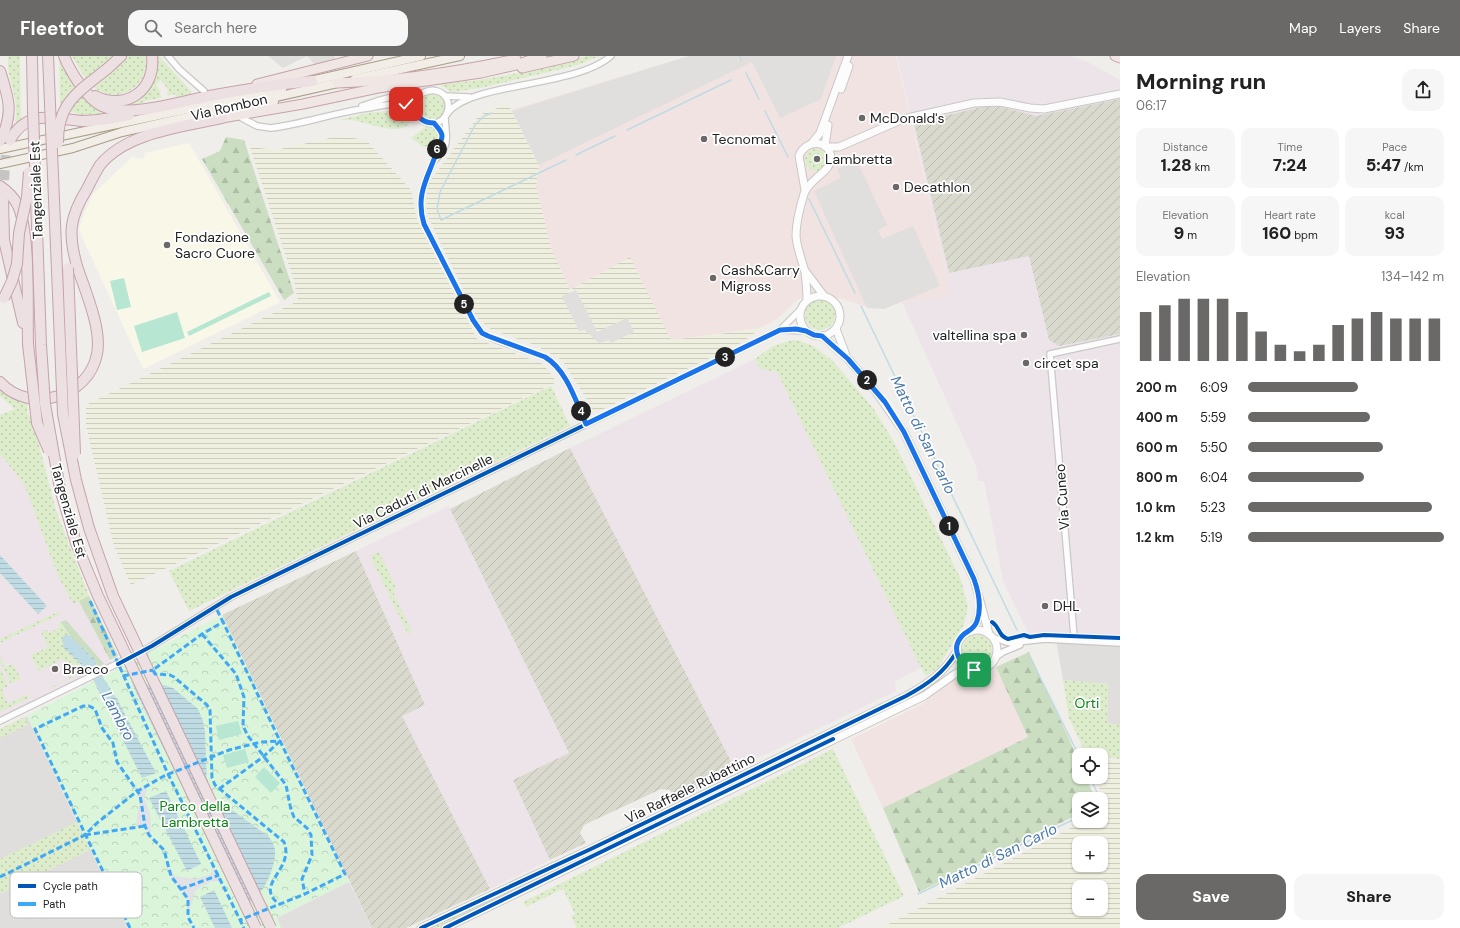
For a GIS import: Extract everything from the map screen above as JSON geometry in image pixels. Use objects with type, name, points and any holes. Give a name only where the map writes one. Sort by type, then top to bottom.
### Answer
[{"type":"highway","name":"Tangenziale Est","points":[[32,56],[41,345],[46,404],[60,489],[76,543],[98,596],[256,928]]},
{"type":"highway","name":"Tangenziale Est","points":[[48,56],[63,414],[76,480],[91,534],[113,596],[271,928]]},
{"type":"highway","points":[[64,56],[81,86],[96,103],[115,110],[141,110],[188,101]]},
{"type":"highway","points":[[53,194],[58,170],[58,127],[63,110],[74,95],[112,66],[121,56]]},
{"type":"highway","points":[[81,86],[95,96],[105,100],[116,101],[128,99],[137,94],[148,81],[152,72],[152,56]]},
{"type":"highway","points":[[5,140],[24,124],[39,118],[57,117],[81,120],[105,119],[164,108],[368,56]]},
{"type":"highway","points":[[337,83],[363,82],[487,65],[529,56]]},
{"type":"highway","points":[[76,480],[68,268],[69,216],[74,204],[87,183],[109,156],[133,141],[151,135],[222,118],[304,104],[366,90],[501,69],[542,56]]},
{"type":"highway","points":[[456,77],[494,74],[574,56]]},
{"type":"highway","points":[[1115,56],[1120,58]]},
{"type":"highway","points":[[0,71],[7,93],[10,110],[5,140]]},
{"type":"highway","points":[[216,94],[314,84]]},
{"type":"highway","points":[[0,303],[12,282],[17,264],[19,227],[28,190],[28,128],[33,111]]},
{"type":"highway","points":[[0,382],[16,394],[28,398],[47,399],[67,393],[77,387],[91,371],[97,356],[98,337],[72,247],[70,231],[75,209],[94,175]]},
{"type":"highway","points":[[0,186],[15,200],[23,224],[28,344],[37,423],[55,464]]},
{"type":"highway","points":[[3,197],[4,240],[28,344]]},
{"type":"main road","name":"Via Rombon","points":[[0,164],[73,148],[122,132],[421,56]]},
{"type":"main road","name":"Via Rombon","points":[[0,149],[314,84],[337,83],[460,56]]},
{"type":"main road","points":[[222,118],[314,84]]},
{"type":"street","name":"Via Rombon","points":[[168,56],[179,69],[204,90]]},
{"type":"street","points":[[420,95],[415,107],[420,119],[428,123],[434,123],[446,116],[455,105],[471,97],[579,72],[599,64],[611,56]]},
{"type":"street","points":[[807,300],[804,271],[796,236],[798,218],[805,190],[803,170],[799,159],[800,152],[805,146],[812,143],[820,134],[848,56]]},
{"type":"street","points":[[831,160],[830,153],[825,146],[827,128],[853,56]]},
{"type":"street","name":"Via Rombon","points":[[353,110],[386,98],[420,95],[426,91],[433,90],[445,96],[471,97]]},
{"type":"street","points":[[812,143],[839,147],[903,119],[984,102],[1000,102],[1030,108],[1044,109],[1120,94]]},
{"type":"street","points":[[434,162],[442,153],[448,134],[446,116],[449,104],[445,96]]},
{"type":"street","name":"Via Rombon","points":[[242,118],[254,125],[271,128],[353,110],[398,104],[415,107]]},
{"type":"street","points":[[805,190],[818,175],[827,169],[831,160],[840,150],[912,118]]},
{"type":"street","points":[[434,123],[441,132],[442,136],[434,162],[421,191],[422,216],[473,320],[482,333],[545,357],[553,362],[564,377],[586,424]]},
{"type":"street","points":[[803,170],[810,174],[818,175]]},
{"type":"street","points":[[804,271],[824,296]]},
{"type":"street","points":[[816,296],[824,296],[833,300],[839,309],[840,320],[836,328],[830,334],[822,336],[814,335],[806,331],[800,322],[800,310],[807,300],[816,296]]},
{"type":"street","name":"Via Caduti di Marcinelle","points":[[0,721],[91,678],[148,648],[231,597],[780,330],[800,310]]},
{"type":"street","points":[[836,328],[840,343],[848,359]]},
{"type":"street","name":"Via Caduti di Marcinelle","points":[[780,330],[806,331]]},
{"type":"street","points":[[822,336],[848,359],[885,402],[904,432],[977,587],[980,603],[997,651],[996,657]]},
{"type":"street","name":"Via Cuneo","points":[[1073,640],[1074,636],[1050,354],[1120,339]]},
{"type":"street","points":[[972,631],[978,619],[980,603]]},
{"type":"street","points":[[972,631],[981,630],[1004,643],[1045,639],[1120,643]]},
{"type":"street","name":"Via Raffaele Rubattino","points":[[421,928],[586,852],[906,696],[924,686],[940,674],[957,651],[961,638],[972,631]]},
{"type":"street","points":[[996,657],[1003,652],[1026,642]]},
{"type":"street","points":[[957,651],[960,661],[968,668]]},
{"type":"street","name":"Via Raffaele Rubattino","points":[[445,928],[924,696],[959,671],[968,668],[978,670],[988,667],[996,657]]},
{"type":"shaded area","points":[[268,56],[307,56],[283,68]]},
{"type":"shaded area","points":[[307,56],[334,56],[335,59],[315,65]]},
{"type":"shaded area","points":[[688,56],[896,56],[951,295],[867,307],[830,295],[814,293],[797,300],[777,319],[760,328],[671,340],[570,290],[551,248],[536,186],[539,166],[512,110]]},
{"type":"shaded area","points":[[689,56],[836,56],[821,99],[780,118],[752,62],[539,165],[512,111]]},
{"type":"shaded area","points":[[897,56],[1071,56],[1088,62],[1120,80],[1120,643],[1032,641],[1003,581],[984,481],[978,481],[976,466],[902,302],[951,295]]},
{"type":"shaded area","points":[[1120,99],[1120,334],[1059,346],[1049,340],[1029,256],[949,273],[914,123],[982,107],[998,106],[1036,116]]},
{"type":"shaded area","name":"Fondazione Sacro Cuore","points":[[189,143],[280,302],[143,369],[79,230],[93,194],[133,156],[136,159],[144,158],[145,153]]},
{"type":"shaded area","name":"Decathlon","points":[[857,161],[887,225],[878,230],[882,239],[913,226],[940,286],[884,309],[867,308],[814,191],[841,178],[837,169]]},
{"type":"shaded area","points":[[576,290],[597,332],[627,318],[634,332],[611,343],[609,340],[599,343],[585,330],[579,331],[562,296]]},
{"type":"shaded area","points":[[755,359],[760,369],[777,372],[921,668],[895,681],[896,691],[746,764],[736,771],[570,448]]},
{"type":"shaded area","points":[[570,448],[736,771],[674,799],[670,790],[661,789],[584,825],[580,833],[586,843],[550,860],[513,780],[569,753],[450,509]]},
{"type":"shaded area","points":[[0,454],[24,484],[58,576],[73,603],[79,601],[100,639],[113,667],[101,673],[96,661],[87,670],[91,678],[0,721],[0,573],[38,613],[47,606],[0,555]]},
{"type":"shaded area","points":[[449,506],[569,753],[513,780],[550,860],[490,889],[401,716],[425,705],[356,551]]},
{"type":"shaded area","points":[[356,551],[425,705],[402,716],[490,889],[406,928],[372,928],[222,615]]},
{"type":"shaded area","points":[[1056,640],[1120,643],[1120,725],[1107,723],[1108,684],[1063,680]]},
{"type":"shaded area","points":[[996,667],[1029,737],[883,808],[851,739],[921,705],[963,673],[980,674]]},
{"type":"shaded area","points":[[27,716],[101,872],[10,872],[10,918],[123,918],[128,928],[0,928],[0,729]]},
{"type":"shaded area","points":[[145,786],[147,790],[144,798],[150,813],[151,835],[154,841],[149,835],[145,826],[136,827],[140,802],[136,792]]},
{"type":"shaded area","points":[[213,863],[222,882],[213,881],[199,888],[195,892],[188,917],[188,899],[172,879],[168,865],[175,876],[195,879],[209,875],[212,872]]},
{"type":"shaded area","points":[[349,882],[372,928],[281,928],[277,918]]},
{"type":"green space","points":[[8,56],[20,56],[21,120],[18,123],[15,121],[16,104],[9,73]]},
{"type":"green space","points":[[59,56],[71,81],[83,95],[109,113],[80,115],[60,107]]},
{"type":"green space","points":[[72,56],[145,56],[146,65],[144,74],[134,88],[119,95],[110,95],[101,92],[92,86]]},
{"type":"green space","points":[[154,56],[159,56],[192,92],[189,95],[177,98],[175,94],[168,96],[167,92],[169,91],[161,80],[156,85],[160,91],[161,98],[145,101],[137,106],[116,105],[141,96]]},
{"type":"green space","points":[[587,56],[599,56],[578,65],[480,88],[452,92],[439,84],[514,74]]},
{"type":"green space","points":[[432,94],[441,98],[445,107],[441,116],[432,120],[423,116],[419,107],[423,98]]},
{"type":"green space","points":[[508,104],[539,166],[536,186],[551,248],[570,290],[630,257],[671,340],[760,329],[741,343],[595,413],[562,360],[535,345],[492,330],[477,318],[429,219],[426,207],[428,184],[479,115]]},
{"type":"green space","points":[[398,110],[408,111],[411,115],[409,123],[404,127],[397,129],[379,127],[357,121],[339,120],[368,113]]},
{"type":"green space","points":[[427,126],[437,130],[439,140],[436,147],[431,145],[423,147],[411,138]]},
{"type":"green space","points":[[339,136],[366,140],[411,190],[417,220],[477,339],[543,364],[557,382],[131,585],[114,546],[86,426],[86,405],[298,301],[294,281],[250,147],[276,150]]},
{"type":"green space","points":[[226,137],[244,140],[294,293],[284,300],[202,159],[220,151]]},
{"type":"green space","points":[[816,149],[824,152],[827,160],[824,168],[816,171],[808,168],[805,160],[808,152]]},
{"type":"green space","points":[[124,278],[131,307],[117,310],[110,281]]},
{"type":"green space","points":[[269,292],[271,296],[189,336],[187,332]]},
{"type":"green space","points":[[820,300],[831,304],[835,315],[831,326],[820,330],[809,326],[805,315],[809,304]]},
{"type":"green space","points":[[177,312],[185,338],[142,352],[134,326]]},
{"type":"green space","points":[[793,340],[813,346],[831,359],[873,408],[894,442],[961,580],[968,607],[964,624],[938,668],[926,676],[777,372],[760,369],[755,359],[773,346]]},
{"type":"green space","points":[[551,386],[570,426],[189,611],[169,571]]},
{"type":"green space","points":[[0,389],[28,402],[27,412],[33,422],[56,510],[89,596],[73,604],[58,576],[24,484],[0,454],[0,415],[15,409],[0,396]]},
{"type":"green space","points":[[379,552],[395,586],[394,594],[412,632],[408,634],[370,556]]},
{"type":"green space","points":[[89,596],[118,656],[110,660],[79,601]]},
{"type":"green space","points":[[60,611],[60,614],[0,643],[0,639]]},
{"type":"green space","name":"Parco della Lambretta","points":[[222,615],[349,882],[276,918],[281,928],[128,928],[123,918],[142,918],[142,872],[101,872],[27,716]]},
{"type":"green space","points":[[66,620],[104,664],[97,667],[96,661],[71,637],[61,622]]},
{"type":"green space","points":[[61,622],[71,637],[63,645],[88,672],[84,674],[83,672],[37,695],[72,676],[63,659],[39,671],[31,655],[48,647],[41,632],[47,630],[49,633],[60,627],[58,624]]},
{"type":"green space","points":[[977,635],[988,639],[992,650],[988,661],[977,665],[966,661],[962,650],[966,639]]},
{"type":"green space","points":[[1029,652],[1073,748],[1072,784],[1089,784],[1092,792],[1072,792],[1072,817],[919,892],[883,808],[1028,737],[996,667]]},
{"type":"green space","points":[[1,657],[6,667],[13,664],[21,679],[11,684],[0,661]]},
{"type":"green space","points":[[0,668],[8,686],[2,689],[8,704],[28,694],[29,698],[0,712]]},
{"type":"green space","name":"Orti","points":[[1063,680],[1108,684],[1107,723],[1120,725],[1120,759],[1108,757],[1108,748],[1083,748],[1069,718]]},
{"type":"green space","points":[[923,690],[924,693],[437,928],[430,928]]},
{"type":"green space","points":[[25,717],[28,725],[0,738],[0,729]]},
{"type":"green space","points":[[238,721],[242,734],[219,740],[216,726]]},
{"type":"green space","points":[[245,749],[249,762],[227,768],[223,755]]},
{"type":"green space","points":[[833,749],[904,896],[838,928],[577,928],[571,916],[575,914],[563,889],[526,907],[523,902]]},
{"type":"green space","points":[[1108,760],[1120,761],[1120,928],[881,928],[1072,827],[1108,828],[1108,792],[1101,792],[1097,784],[1108,784]]},
{"type":"green space","points":[[264,767],[280,783],[271,793],[255,777]]},
{"type":"green space","points":[[77,822],[90,850],[45,872],[10,872],[10,889],[0,894],[0,859]]},
{"type":"water","points":[[0,555],[47,606],[38,614],[0,573]]},
{"type":"water","points":[[71,637],[96,661],[96,665],[87,670],[62,646]]},
{"type":"water","points":[[105,680],[119,703],[156,773],[142,778],[96,686]]},
{"type":"water","points":[[132,684],[164,685],[173,688],[198,709],[203,721],[205,732],[207,784],[214,797],[268,836],[273,844],[275,856],[269,878],[257,897],[241,907]]},
{"type":"water","points":[[166,791],[201,864],[187,871],[149,798]]},
{"type":"water","points":[[214,890],[232,928],[215,928],[200,897]]},
{"type":"waterway","name":"Matto di San Carlo","points":[[740,56],[741,60]]},
{"type":"waterway","name":"Matto di San Carlo","points":[[746,73],[759,99]]},
{"type":"waterway","points":[[627,130],[731,80]]},
{"type":"waterway","name":"Matto di San Carlo","points":[[765,111],[788,157]]},
{"type":"waterway","points":[[492,113],[484,116],[475,125],[440,192],[437,209],[441,220],[566,160]]},
{"type":"waterway","points":[[576,155],[615,136]]},
{"type":"waterway","name":"Matto di San Carlo","points":[[809,199],[855,293]]},
{"type":"waterway","name":"Matto di San Carlo","points":[[861,306],[1017,630]]},
{"type":"waterway","name":"Lambro","points":[[67,640],[92,667],[107,695]]},
{"type":"waterway","name":"Matto di San Carlo","points":[[1030,657],[1075,748]]},
{"type":"waterway","name":"Matto di San Carlo","points":[[1093,784],[1097,792]]},
{"type":"waterway","name":"Matto di San Carlo","points":[[918,894],[1072,820]]},
{"type":"tunnel","points":[[3,195],[6,152],[10,140]]},
{"type":"marked path","points":[[90,601],[168,774],[244,928]]},
{"type":"marked path","points":[[217,610],[223,622],[202,634],[153,670],[155,674],[170,675],[174,677],[207,705],[210,710],[212,778],[215,785],[284,842],[286,852],[284,861],[272,883],[270,890],[272,897],[279,904]]},
{"type":"marked path","points":[[219,789],[263,757],[280,741],[223,622]]},
{"type":"marked path","points":[[202,634],[236,674],[244,697],[243,726],[248,736],[286,785],[291,810],[294,817],[307,828],[311,835],[312,855],[302,879],[305,894]]},
{"type":"marked path","points":[[123,676],[153,670]]},
{"type":"marked path","points":[[103,872],[35,729],[83,706],[89,706],[95,709],[102,728],[113,743],[117,762],[140,795],[145,826],[149,835],[164,850],[171,876],[188,899],[188,917],[194,928]]},
{"type":"marked path","points":[[10,872],[85,835],[97,823],[136,792],[164,776],[229,750],[261,742],[280,741],[345,874],[305,894],[240,920]]},
{"type":"marked path","points":[[85,835],[145,826]]},
{"type":"marked path","points":[[0,877],[10,872]]},
{"type":"marked path","points":[[181,889],[219,875]]},
{"type":"marked path","points":[[125,918],[130,928]]},
{"type":"cycle path","points":[[118,664],[152,646],[231,597],[743,348]]},
{"type":"cycle path","points":[[992,622],[995,624],[1002,636],[1008,639],[1024,635],[1030,637],[1044,635],[1120,638]]},
{"type":"cycle path","points":[[421,928],[593,848],[906,696],[941,672],[957,651]]},
{"type":"cycle path","points":[[445,928],[833,739]]},
{"type":"place","name":"McDonald's","points":[[862,118]]},
{"type":"place","name":"Tecnomat","points":[[704,139]]},
{"type":"place","name":"Lambretta","points":[[817,159]]},
{"type":"place","name":"Decathlon","points":[[896,187]]},
{"type":"place","name":"Fondazione Sacro Cuore","points":[[167,245]]},
{"type":"place","name":"Cash&Carry Migross","points":[[713,278]]},
{"type":"place","name":"valtellina spa","points":[[1024,335]]},
{"type":"place","name":"circet spa","points":[[1026,363]]},
{"type":"place","name":"DHL","points":[[1045,606]]},
{"type":"place","name":"Bracco","points":[[55,669]]},
{"type":"route","points":[[406,104],[415,107],[420,119],[424,122],[434,123],[441,132],[441,141],[434,162],[421,191],[420,208],[424,224],[473,320],[482,333],[494,339],[545,357],[553,362],[559,368],[564,377],[586,424],[780,330],[796,329],[822,336],[848,359],[885,402],[904,432],[974,579],[980,603],[978,619],[972,631],[962,636],[957,647],[957,651],[960,661],[968,668],[974,670]]}]
